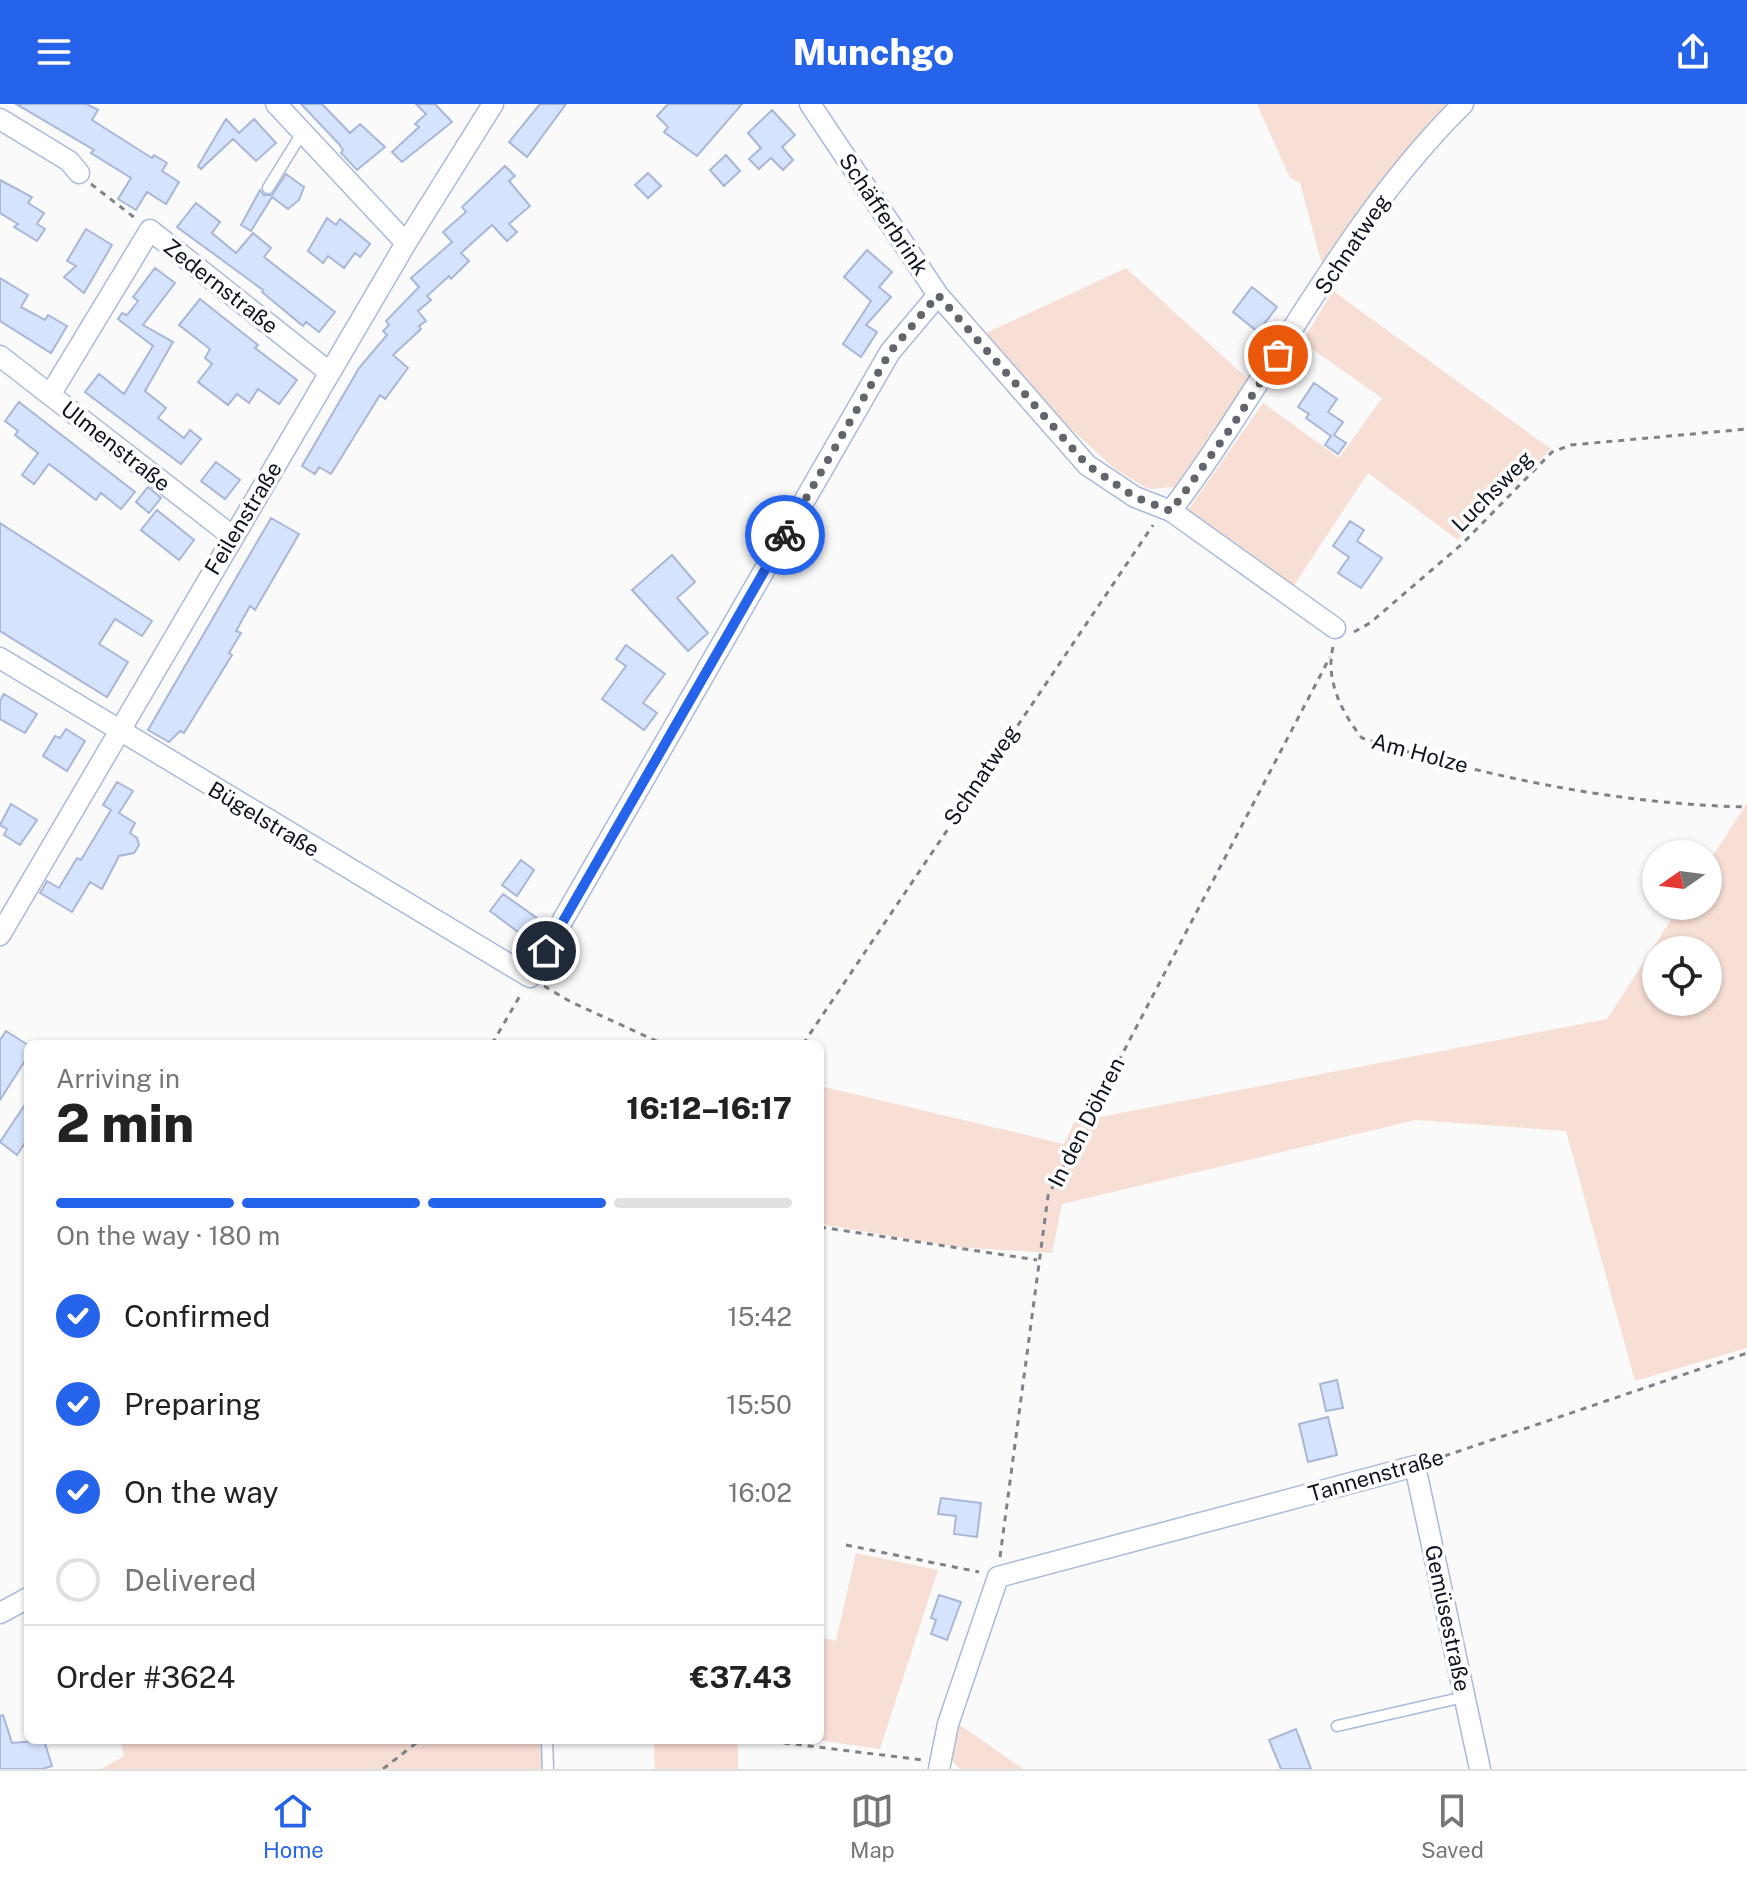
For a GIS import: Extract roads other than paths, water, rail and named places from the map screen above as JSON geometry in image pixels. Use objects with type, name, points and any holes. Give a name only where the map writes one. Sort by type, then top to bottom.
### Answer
[{"type":"street","points":[[276,104],[406,243]]},
{"type":"street","name":"Feilenstraße","points":[[0,935],[329,372],[493,104]]},
{"type":"street","name":"Schäfferbrink","points":[[810,104],[938,295],[1087,465],[1135,497],[1168,510]]},
{"type":"street","name":"Schnatweg","points":[[1168,510],[1233,425],[1389,188],[1463,104]]},
{"type":"street","points":[[0,119],[69,161],[79,173]]},
{"type":"street","name":"Zedernstraße","points":[[50,395],[150,230],[329,372]]},
{"type":"street","name":"Bügelstraße","points":[[0,658],[530,977],[890,352],[938,295]]},
{"type":"street","name":"Ulmenstraße","points":[[0,356],[232,536]]},
{"type":"street","points":[[1168,510],[1335,628]]},
{"type":"street","name":"Tannenstraße","points":[[938,1765],[998,1577],[1415,1466]]},
{"type":"street","name":"Gemüsestraße","points":[[1415,1466],[1480,1769]]},
{"type":"street","points":[[0,1613],[24,1600]]},
{"type":"lane","points":[[268,188],[302,133]]},
{"type":"lane","points":[[1337,1726],[1464,1697]]},
{"type":"lane","points":[[547,1744],[548,1769]]}]
